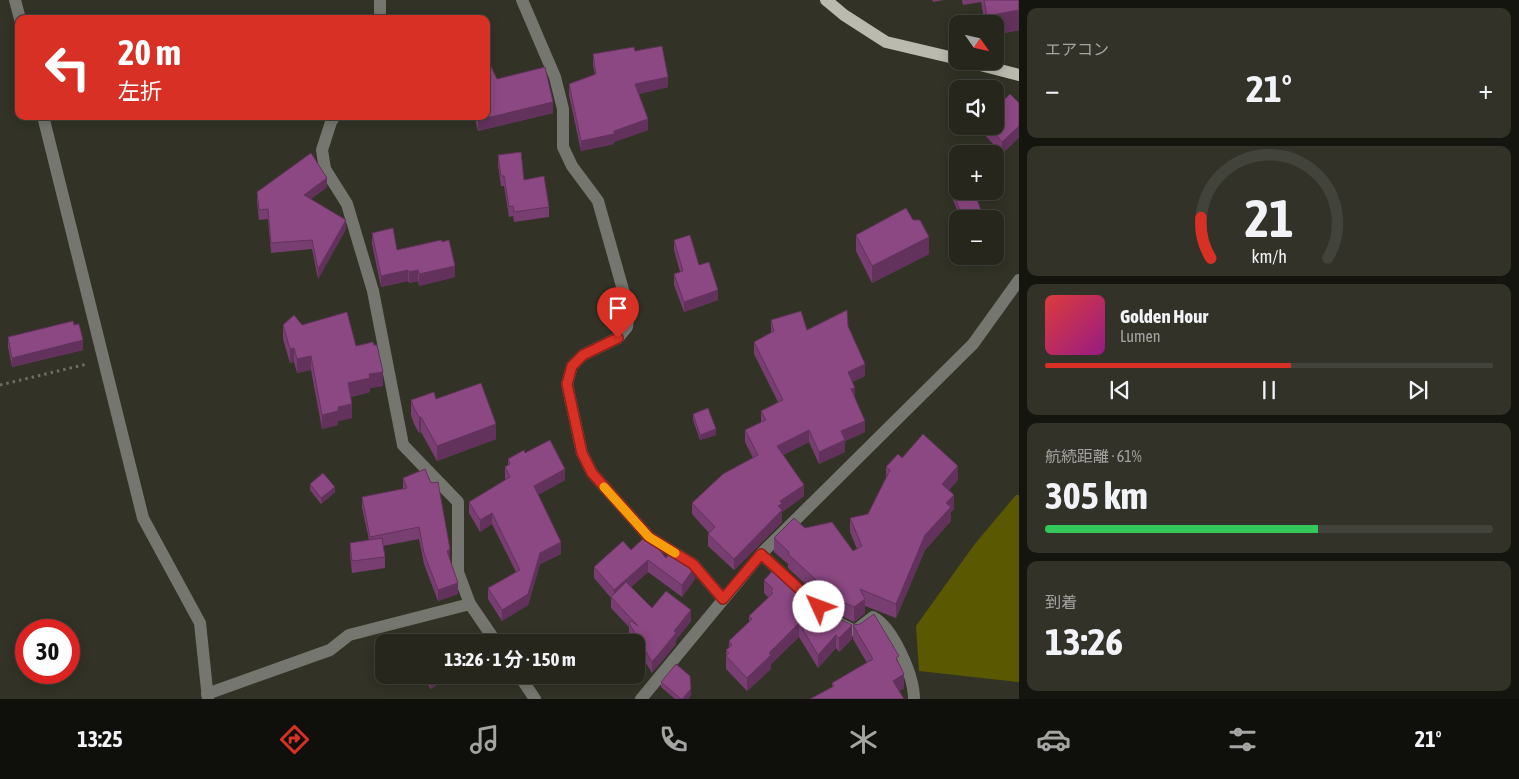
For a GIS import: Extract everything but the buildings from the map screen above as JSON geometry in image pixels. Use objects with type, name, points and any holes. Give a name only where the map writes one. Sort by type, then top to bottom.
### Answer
[{"type":"main road","points":[[826,0],[844,15],[886,42],[949,58]]},
{"type":"main road","points":[[999,70],[1019,75]]},
{"type":"street","points":[[15,0],[19,15]]},
{"type":"street","points":[[380,0],[380,15]]},
{"type":"street","points":[[522,0],[555,77],[563,109],[563,148],[572,166],[598,201],[629,310],[627,327],[618,338],[583,355],[572,366],[567,384],[582,453],[592,473],[649,537],[693,564],[723,599]]},
{"type":"street","points":[[45,120],[102,360],[143,518],[200,623],[207,696],[330,650],[349,635],[470,604]]},
{"type":"street","points":[[332,120],[322,150],[325,169],[347,204],[373,291],[403,445],[458,502],[458,572],[470,604],[491,634]]},
{"type":"street","points":[[641,699],[761,554],[973,344],[1019,280]]},
{"type":"street","points":[[761,554],[797,587]]},
{"type":"street","points":[[826,614],[833,620],[855,631],[873,617],[883,622],[910,672],[914,699]]},
{"type":"street","points":[[525,684],[535,699]]},
{"type":"path","points":[[0,385],[102,360]]},
{"type":"shaded area","points":[[1016,495],[1019,495],[1019,682],[919,671],[916,626],[974,545]]},
{"type":"slow traffic","points":[[604,487],[649,537],[675,553]]},
{"type":"route","points":[[618,338],[583,355],[572,366],[567,384],[582,453],[592,473],[649,537],[693,564],[723,599],[761,554],[819,607]]}]
